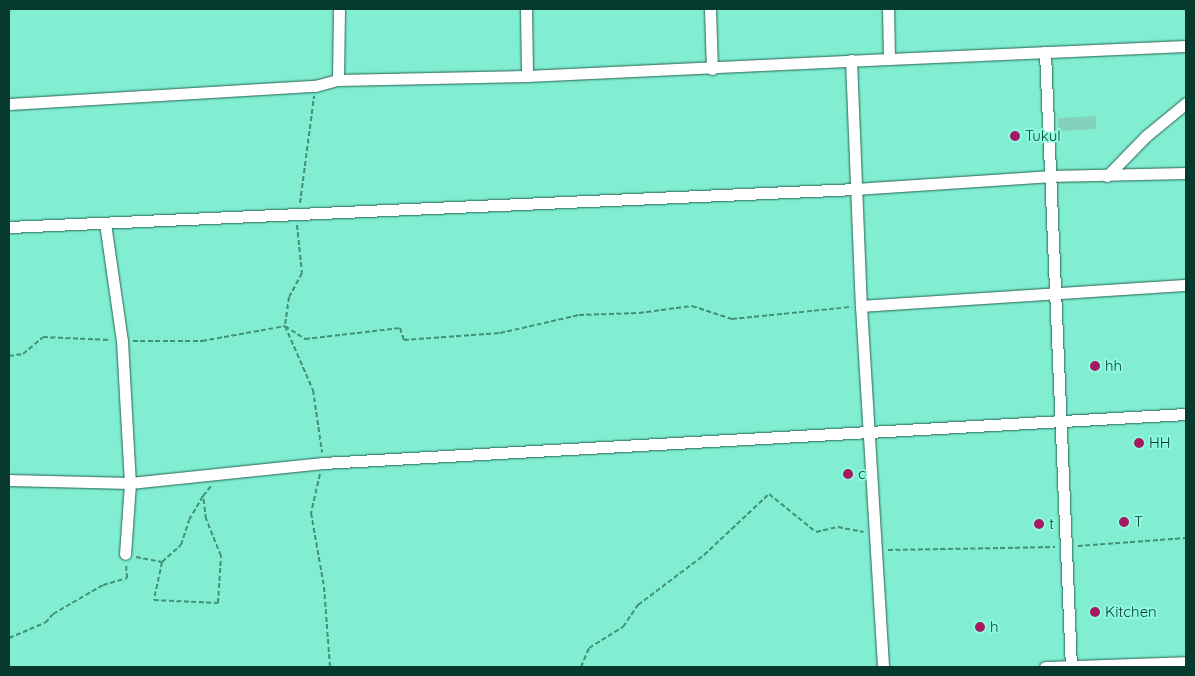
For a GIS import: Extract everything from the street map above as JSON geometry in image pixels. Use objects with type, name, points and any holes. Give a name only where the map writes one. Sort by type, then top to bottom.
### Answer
[{"type":"street","points":[[338,80],[339,9]]},
{"type":"street","points":[[526,9],[526,76]]},
{"type":"street","points":[[710,9],[712,69]]},
{"type":"street","points":[[888,9],[889,59]]},
{"type":"street","points":[[9,104],[315,86],[338,80],[526,76],[712,69],[851,60],[1186,46]]},
{"type":"street","points":[[1045,52],[1071,667]]},
{"type":"street","points":[[851,60],[861,306],[883,667]]},
{"type":"street","points":[[1107,176],[1146,136],[1186,103]]},
{"type":"street","points":[[9,227],[855,189],[1050,176],[1186,173]]},
{"type":"street","points":[[105,223],[122,341],[130,483],[125,554]]},
{"type":"street","points":[[861,306],[1186,285]]},
{"type":"street","points":[[9,480],[130,483],[225,471],[323,463],[870,434],[1062,420],[1186,414]]},
{"type":"street","points":[[1045,667],[1186,662]]},
{"type":"path","points":[[315,86],[296,229],[302,252],[302,273],[289,298],[285,326],[313,390],[323,463],[311,512],[324,587],[330,667]]},
{"type":"path","points":[[9,356],[23,354],[43,337],[122,341],[202,341],[285,326],[305,339],[400,328],[404,340],[500,333],[579,315],[639,313],[692,306],[732,319],[861,306]]},
{"type":"path","points":[[203,496],[206,519],[221,556],[218,603],[154,600],[162,562],[181,545],[189,520],[203,496],[225,471]]},
{"type":"path","points":[[581,667],[589,648],[623,627],[638,606],[704,555],[769,494],[816,532],[838,528],[869,534]]},
{"type":"path","points":[[877,550],[1065,547],[1186,538]]},
{"type":"path","points":[[9,638],[45,623],[53,614],[103,585],[127,578],[125,554],[162,562]]},
{"type":"shaded area","points":[[1096,116],[1096,129],[1059,131],[1058,118]]},
{"type":"place","name":"Tukul","points":[[1015,136]]},
{"type":"place","name":"hh","points":[[1095,366]]},
{"type":"place","name":"HH","points":[[1139,443]]},
{"type":"place","name":"c","points":[[848,474]]},
{"type":"place","name":"T","points":[[1124,522]]},
{"type":"place","name":"t","points":[[1039,524]]},
{"type":"place","name":"Kitchen","points":[[1095,612]]},
{"type":"place","name":"h","points":[[980,627]]}]
